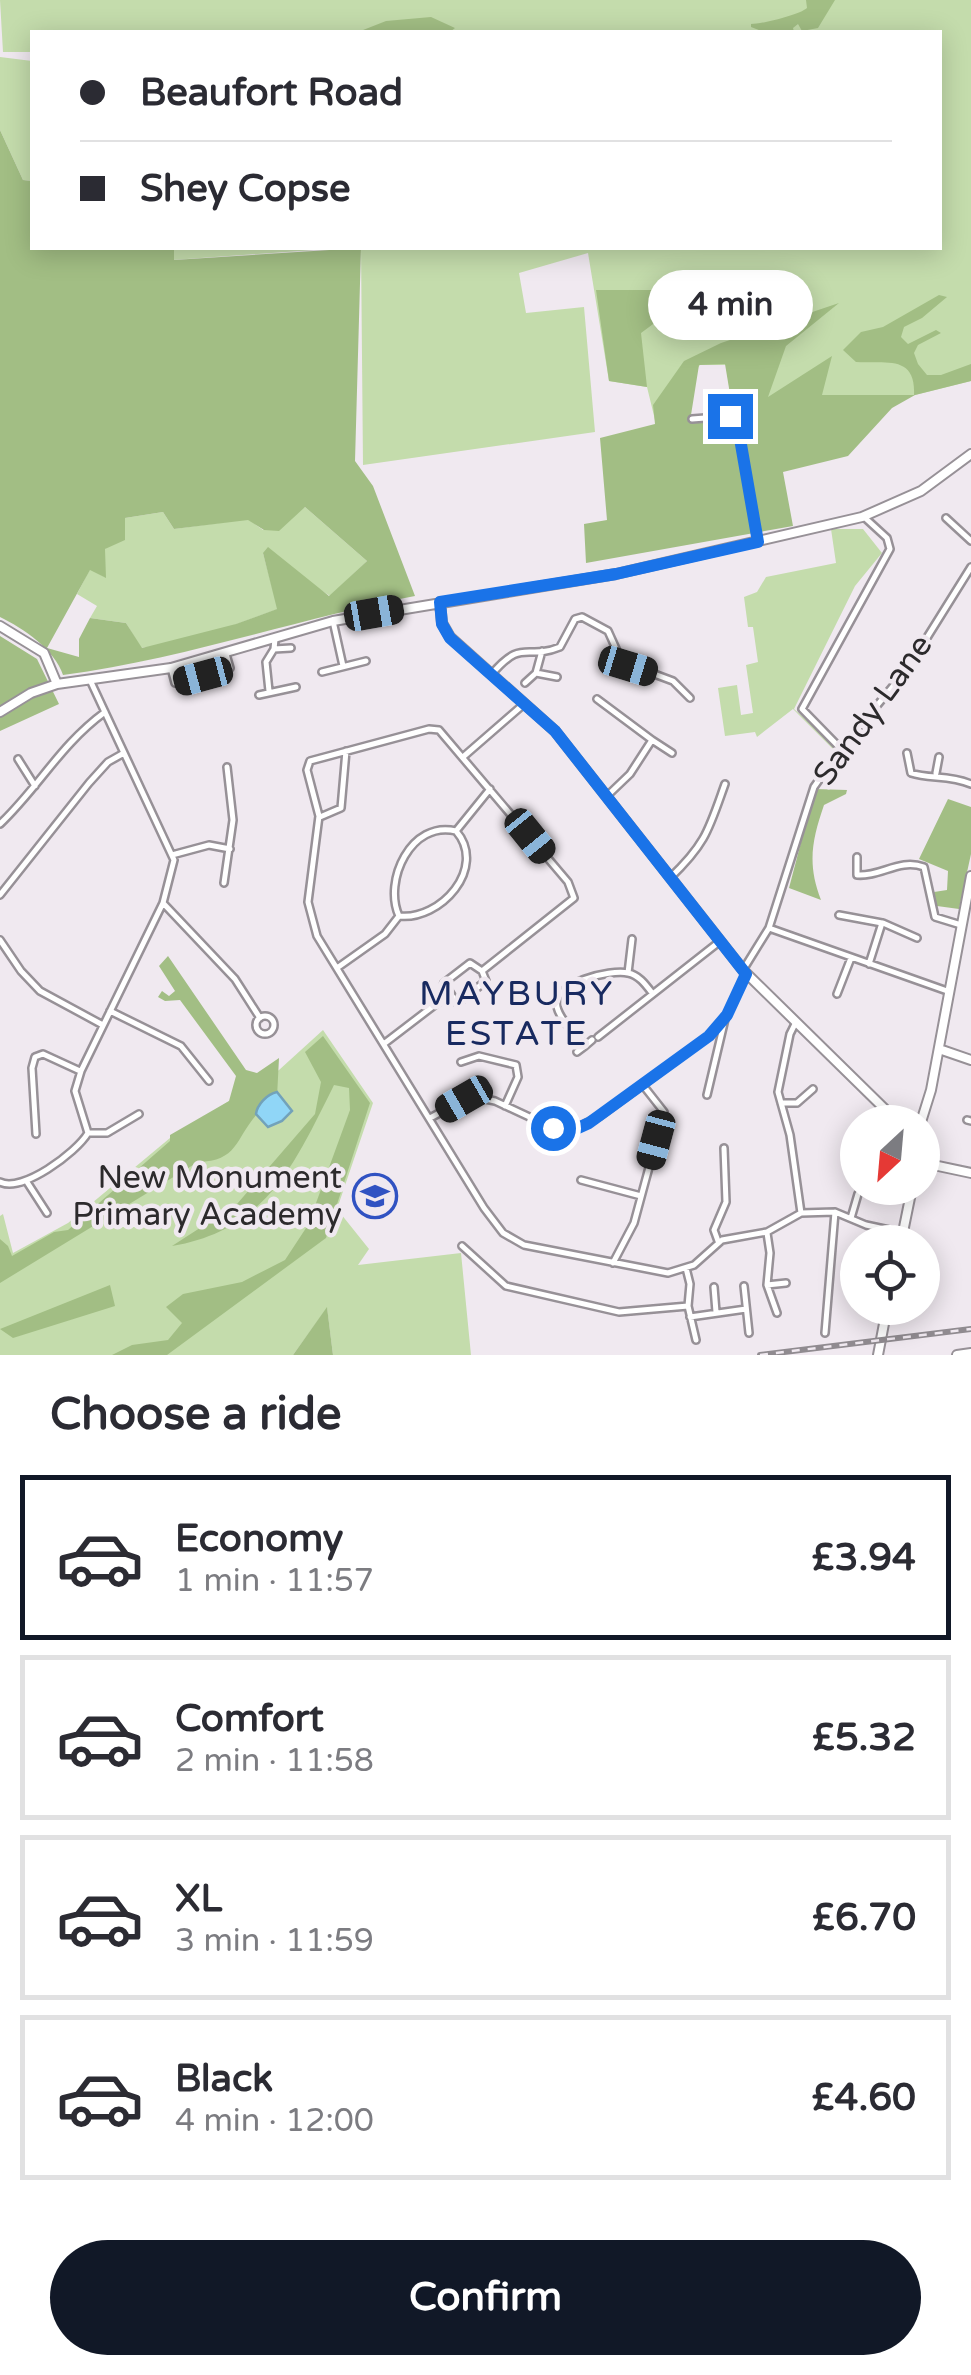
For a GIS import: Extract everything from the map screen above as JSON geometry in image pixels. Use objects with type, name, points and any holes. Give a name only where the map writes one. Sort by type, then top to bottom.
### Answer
[{"type":"street","points":[[692,420],[730,416],[739,433],[758,542]]},
{"type":"street","points":[[0,712],[56,684],[172,668],[333,621],[616,574],[863,516],[921,491],[971,454]]},
{"type":"street","points":[[841,748],[802,709],[890,549],[887,538],[863,516]]},
{"type":"street","points":[[946,518],[971,541]]},
{"type":"street","name":"Sandy Lane","points":[[725,1018],[744,972],[770,928],[810,797],[841,748],[908,668],[971,567]]},
{"type":"street","points":[[440,602],[442,624],[450,638],[555,731],[744,972],[880,1105]]},
{"type":"street","points":[[491,675],[518,651],[560,647],[575,619],[586,618],[608,631],[622,662],[673,680],[690,698]]},
{"type":"street","points":[[333,621],[342,666]]},
{"type":"street","points":[[0,626],[44,652],[56,684]]},
{"type":"street","points":[[270,691],[266,662],[274,650],[274,636]]},
{"type":"street","points":[[274,650],[290,648]]},
{"type":"street","points":[[525,682],[536,672],[542,651]]},
{"type":"street","points":[[172,668],[176,683],[230,668],[226,652]]},
{"type":"street","points":[[322,672],[366,662]]},
{"type":"street","points":[[536,672],[556,677]]},
{"type":"street","points":[[0,1182],[10,1187],[26,1181],[80,1147],[88,1134],[74,1091],[172,879],[172,855],[90,680]]},
{"type":"street","points":[[258,696],[296,687]]},
{"type":"street","points":[[597,699],[672,753]]},
{"type":"street","points":[[463,757],[524,704]]},
{"type":"street","points":[[0,824],[35,787],[76,733],[105,712]]},
{"type":"street","points":[[482,971],[574,898],[568,882],[463,757],[434,728],[306,764],[319,818],[308,902],[317,936],[488,1215],[514,1242],[660,1273],[686,1268],[703,1259],[719,1242],[767,1232],[801,1213],[834,1212],[867,1225]]},
{"type":"street","points":[[607,796],[630,774],[652,740]]},
{"type":"street","points":[[319,818],[341,808],[346,751]]},
{"type":"street","points":[[0,895],[89,783],[108,762],[124,753]]},
{"type":"street","points":[[907,753],[911,773],[917,776],[936,774],[971,784]]},
{"type":"street","points":[[936,774],[939,756]]},
{"type":"street","points":[[18,760],[35,787]]},
{"type":"street","points":[[224,882],[233,820],[227,767]]},
{"type":"street","points":[[670,878],[694,856],[725,784]]},
{"type":"street","points":[[456,830],[490,789]]},
{"type":"street","points":[[456,830],[466,847],[465,867],[446,901],[417,918],[399,916],[392,890],[406,853],[436,831],[456,830]]},
{"type":"street","points":[[172,855],[209,846],[230,849]]},
{"type":"street","points":[[856,857],[857,875],[878,875],[896,866],[924,867],[936,917],[961,925]]},
{"type":"street","points":[[926,1105],[971,876]]},
{"type":"street","points":[[164,902],[226,969],[260,1018]]},
{"type":"street","points":[[336,968],[386,934],[399,916]]},
{"type":"street","points":[[839,916],[882,923],[916,938]]},
{"type":"street","points":[[869,964],[882,923]]},
{"type":"street","points":[[770,928],[950,992]]},
{"type":"street","points":[[628,973],[632,938]]},
{"type":"street","points":[[0,940],[40,990],[102,1024]]},
{"type":"street","points":[[577,1052],[719,942]]},
{"type":"street","points":[[837,994],[851,958]]},
{"type":"street","points":[[473,963],[482,971],[486,981],[459,1002],[449,994],[444,984],[459,971],[473,963]]},
{"type":"street","points":[[584,1046],[558,1012],[558,996],[584,977],[628,973],[643,981],[652,993]]},
{"type":"street","points":[[385,1043],[449,994]]},
{"type":"street","points":[[110,1011],[181,1046],[209,1081]]},
{"type":"street","points":[[430,1118],[471,1096],[495,1100],[553,1128],[578,1128],[709,1036],[725,1018]]},
{"type":"street","points":[[707,1095],[725,1018]]},
{"type":"street","points":[[796,1022],[780,1078],[780,1103],[790,1135],[801,1213]]},
{"type":"street","points":[[939,1049],[971,1060]]},
{"type":"street","points":[[36,1134],[32,1068],[35,1057],[42,1054],[81,1071]]},
{"type":"street","points":[[461,1062],[479,1056],[516,1064],[518,1077],[505,1106]]},
{"type":"street","points":[[613,1263],[634,1223],[664,1112],[642,1084]]},
{"type":"street","points":[[780,1103],[796,1103],[813,1089]]},
{"type":"street","points":[[88,1134],[107,1133],[140,1114]]},
{"type":"street","points":[[719,1242],[714,1230],[726,1202],[724,1148]]},
{"type":"street","points":[[940,1165],[971,1173]]},
{"type":"street","points":[[581,1180],[642,1196]]},
{"type":"street","points":[[26,1181],[47,1213]]},
{"type":"street","points":[[851,1218],[855,1205]]},
{"type":"street","points":[[825,1333],[834,1212]]},
{"type":"street","points":[[767,1232],[767,1284],[777,1313]]},
{"type":"street","points":[[462,1246],[506,1286],[619,1312],[688,1306]]},
{"type":"street","points":[[686,1268],[690,1284],[688,1306],[696,1340]]},
{"type":"street","points":[[767,1284],[786,1283]]},
{"type":"street","points":[[744,1286],[749,1333]]},
{"type":"street","points":[[714,1287],[716,1312]]},
{"type":"street","points":[[690,1317],[746,1309]]},
{"type":"street","points":[[878,1355],[884,1325]]},
{"type":"street","points":[[957,1355],[971,1353]]},
{"type":"green space","points":[[0,0],[971,0],[971,381],[915,395],[733,412],[726,365],[700,365],[655,420],[647,387],[609,381],[588,253],[519,273],[526,313],[584,307],[595,432],[363,465],[361,250],[942,250],[942,30],[30,30],[30,52],[3,52]]},
{"type":"green space","points":[[806,0],[835,0],[818,28],[801,30],[798,24],[794,30],[751,27],[751,24],[780,19],[807,8]]},
{"type":"green space","points":[[431,17],[455,28],[363,30],[386,21]]},
{"type":"green space","points":[[0,57],[30,61],[30,181],[23,180],[0,130]]},
{"type":"green space","points":[[0,130],[23,180],[30,181],[30,250],[174,250],[174,260],[361,250],[355,461],[373,486],[415,596],[152,659],[63,675],[46,649],[0,617]],"holes":[[[305,507],[367,561],[329,596],[268,547],[263,553],[277,609],[236,624],[142,648],[126,623],[90,618],[79,639],[79,657],[47,648],[90,570],[106,578],[105,549],[125,540],[125,518],[163,512],[174,529],[248,520],[264,530],[279,531]]]},
{"type":"green space","points":[[174,250],[314,250],[173,260]]},
{"type":"green space","points":[[596,290],[699,290],[641,333],[647,387],[609,381]]},
{"type":"green space","points":[[939,295],[947,297],[904,327],[901,337],[908,344],[936,330],[941,333],[918,345],[914,353],[918,364],[927,375],[941,375],[971,364],[971,381],[915,395],[892,408],[848,456],[783,472],[793,526],[586,563],[584,524],[607,520],[600,438],[655,424],[653,405],[684,361],[721,343],[839,303],[786,346],[768,397],[832,356],[822,395],[914,395],[910,373],[904,367],[856,362],[843,350],[861,332],[883,327]],"holes":[[[725,364],[733,412],[702,423],[691,415],[699,365]]]},
{"type":"green space","points":[[305,507],[367,561],[330,596],[263,553],[278,609],[191,641],[141,648],[126,623],[90,618],[97,606],[77,594],[90,569],[105,577],[105,549],[125,518],[163,512],[174,529],[248,519],[263,530]]},
{"type":"green space","points":[[831,529],[863,529],[882,553],[855,586],[794,709],[835,746],[835,751],[793,709],[757,737],[755,732],[725,736],[718,688],[737,685],[741,715],[753,713],[746,665],[758,662],[744,597],[757,592],[766,577],[836,563]]},
{"type":"green space","points":[[0,636],[37,659],[59,704],[0,731]]},
{"type":"green space","points":[[815,789],[847,790],[824,805],[817,830],[813,863],[821,900],[789,888]]},
{"type":"green space","points":[[948,799],[971,807],[971,854],[959,909],[937,906],[934,892],[947,890],[948,871],[919,859]]},
{"type":"green space","points":[[168,956],[246,1070],[257,1073],[279,1058],[277,1097],[250,1122],[229,1153],[198,1162],[0,1283],[0,1239],[12,1256],[54,1232],[68,1230],[170,1141],[170,1135],[229,1101],[236,1076],[180,1000],[165,1001],[158,997],[162,991],[169,996],[175,991],[159,966]]},
{"type":"green space","points":[[323,1030],[373,1103],[337,1209],[369,1249],[358,1265],[461,1253],[471,1355],[333,1355],[327,1308],[293,1355],[0,1355],[0,1216],[3,1214],[13,1253],[68,1223],[170,1138],[279,1070]]},
{"type":"green space","points":[[323,1036],[370,1103],[326,1238],[167,1355],[112,1355],[132,1345],[168,1340],[182,1323],[166,1307],[183,1294],[242,1282],[285,1260],[308,1225],[350,1110],[349,1088],[334,1085],[291,1166],[255,1209],[205,1238],[172,1246],[237,1204],[315,1114],[321,1082],[305,1052]]},
{"type":"green space","points":[[110,1285],[115,1306],[13,1338],[0,1329]]},
{"type":"green space","points":[[327,1307],[333,1355],[293,1355]]},
{"type":"water","points":[[277,1092],[292,1111],[268,1127],[256,1114],[266,1097]]},
{"type":"railway","points":[[760,1355],[971,1329]]},
{"type":"place","name":"New Monument Primary Academy","points":[[375,1196]]},
{"type":"district","name":"MAYBURY ESTATE","points":[[517,1014]]},
{"type":"route","points":[[553,1128],[578,1128],[589,1123],[709,1036],[727,1015],[746,974],[555,731],[450,638],[442,624],[440,602],[616,574],[758,542],[739,433],[730,416]]}]
